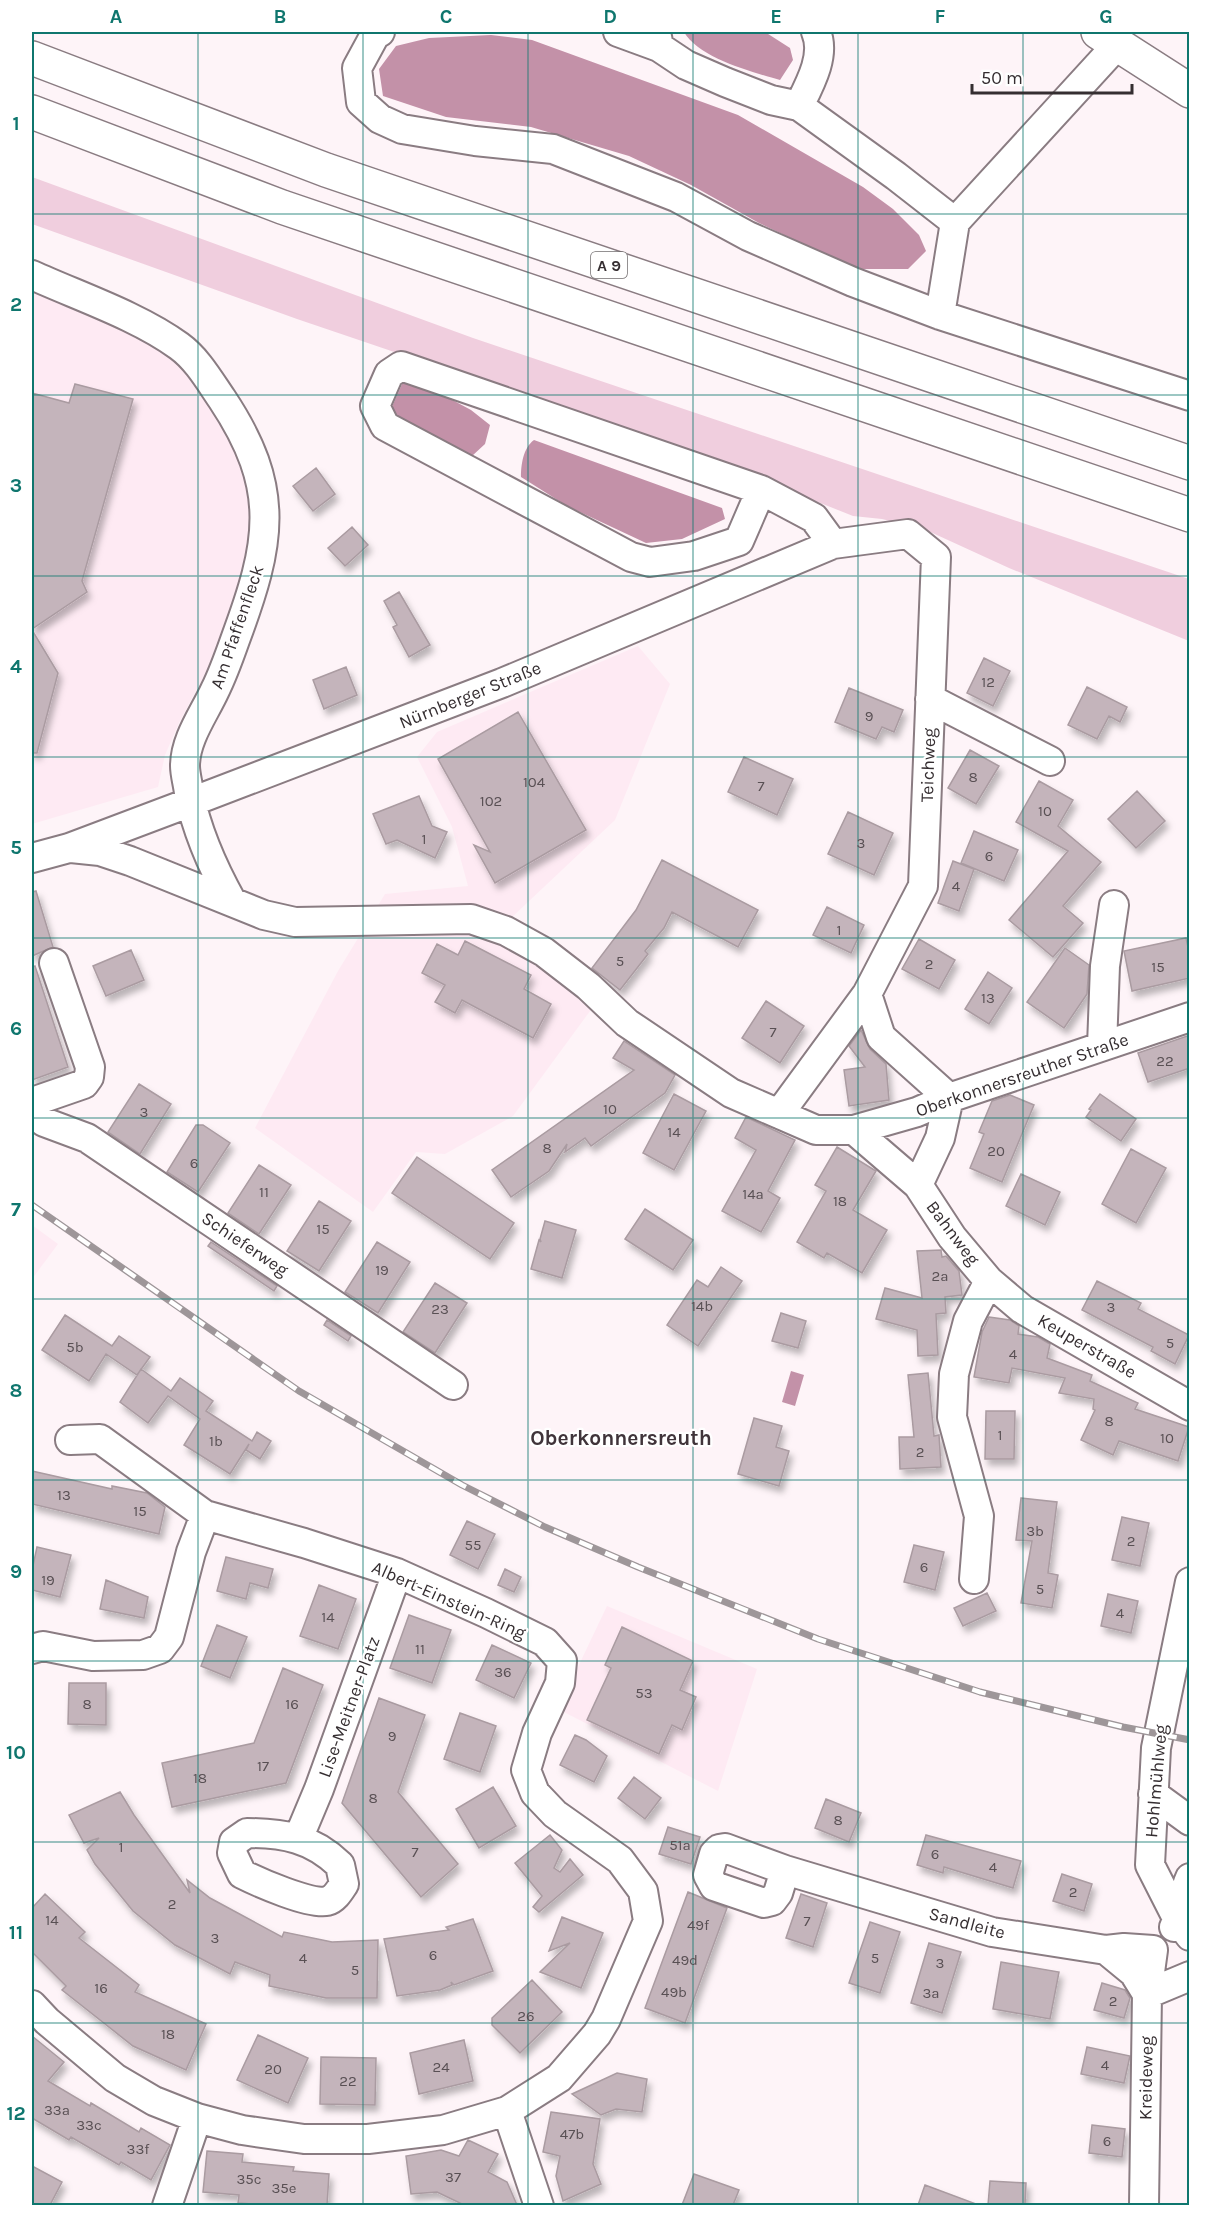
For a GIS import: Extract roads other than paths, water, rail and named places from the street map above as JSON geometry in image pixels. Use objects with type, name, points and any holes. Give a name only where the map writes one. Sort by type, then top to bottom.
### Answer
[{"type":"main road","points":[[1108,38],[1190,91]]},
{"type":"main road","name":"A 9","points":[[32,58],[326,170],[1190,463]]},
{"type":"main road","points":[[32,112],[282,207],[1190,515]]},
{"type":"street","points":[[380,32],[376,33],[357,68],[361,102],[380,119],[402,129],[475,141],[553,148],[676,197],[748,236],[853,282],[940,315],[1190,396]]},
{"type":"street","points":[[618,32],[658,39],[686,65],[771,100],[799,106],[955,222]]},
{"type":"street","points":[[799,106],[812,79],[821,43],[816,32]]},
{"type":"street","points":[[940,315],[955,222],[1108,38]]},
{"type":"street","name":"Am Pfaffenfleck","points":[[32,275],[141,324],[180,347],[203,370],[238,423],[258,471],[266,524],[263,551],[249,602],[231,652],[190,739],[185,769],[191,802]]},
{"type":"street","points":[[761,490],[739,541],[694,556],[650,562],[631,557],[385,426],[375,406],[389,374],[401,366],[761,490],[814,518],[833,544]]},
{"type":"street","name":"Nürnberger Straße","points":[[32,858],[69,848],[502,683],[833,544],[908,534]]},
{"type":"street","name":"Teichweg","points":[[779,1114],[867,994],[923,886],[936,557],[908,534]]},
{"type":"street","points":[[930,699],[1050,760]]},
{"type":"street","points":[[191,802],[206,848],[232,902]]},
{"type":"street","name":"Oberkonnersreuther Straße","points":[[69,848],[100,852],[130,861],[264,915],[295,922],[471,919],[506,931],[544,952],[588,986],[627,1023],[731,1094],[816,1130],[854,1130],[917,1112],[949,1098],[1190,1017]]},
{"type":"street","points":[[1102,1046],[1106,966],[1114,905]]},
{"type":"street","points":[[32,1102],[84,1084],[89,1077],[90,1067],[54,963]]},
{"type":"street","points":[[867,994],[881,1037],[949,1098]]},
{"type":"street","name":"Bahnweg","points":[[949,1098],[940,1138],[918,1185],[952,1237],[989,1281],[968,1321],[954,1374],[952,1417],[979,1516],[974,1579]]},
{"type":"street","name":"Schieferweg","points":[[32,1112],[44,1122],[87,1138],[453,1385]]},
{"type":"street","points":[[854,1130],[918,1185]]},
{"type":"street","name":"Keuperstraße","points":[[989,1281],[1022,1309],[1190,1406]]},
{"type":"street","name":"Albert-Einstein-Ring","points":[[32,2006],[114,2078],[154,2101],[197,2118],[242,2130],[304,2139],[368,2139],[443,2130],[507,2111],[559,2078],[597,2034],[606,2019],[648,1922],[643,1891],[620,1860],[555,1814],[535,1793],[526,1770],[537,1732],[560,1683],[562,1661],[545,1642],[397,1573],[304,1543],[205,1515],[100,1439],[70,1440]]},
{"type":"street","points":[[32,1649],[43,1646],[93,1656],[143,1655],[160,1649],[169,1637],[191,1552],[205,1515]]},
{"type":"street","name":"Lise-Meitner-Platz","points":[[298,1839],[319,1789],[397,1573]]},
{"type":"street","name":"Hohlmühlweg","points":[[1184,1928],[1150,1865],[1156,1748],[1190,1582]]},
{"type":"street","points":[[1153,1794],[1190,1821]]},
{"type":"street","name":"Sandleite","points":[[785,1870],[992,1932],[1106,1950],[1124,1948],[1153,1950]]},
{"type":"street","points":[[1153,1950],[1184,1928],[1185,1889],[1190,1878]]},
{"type":"street","points":[[1106,1950],[1134,1972],[1147,1994],[1190,1976]]},
{"type":"street","name":"Kreideweg","points":[[1144,2205],[1147,1994],[1153,1950]]},
{"type":"street","points":[[507,2111],[539,2205]]},
{"type":"street","points":[[167,2205],[197,2118]]},
{"type":"railway","points":[[32,1205],[299,1391],[462,1485],[545,1527],[818,1639],[980,1692],[1123,1727],[1190,1740]]},
{"type":"district","name":"Oberkonnersreuth","points":[[621,1438]]}]
